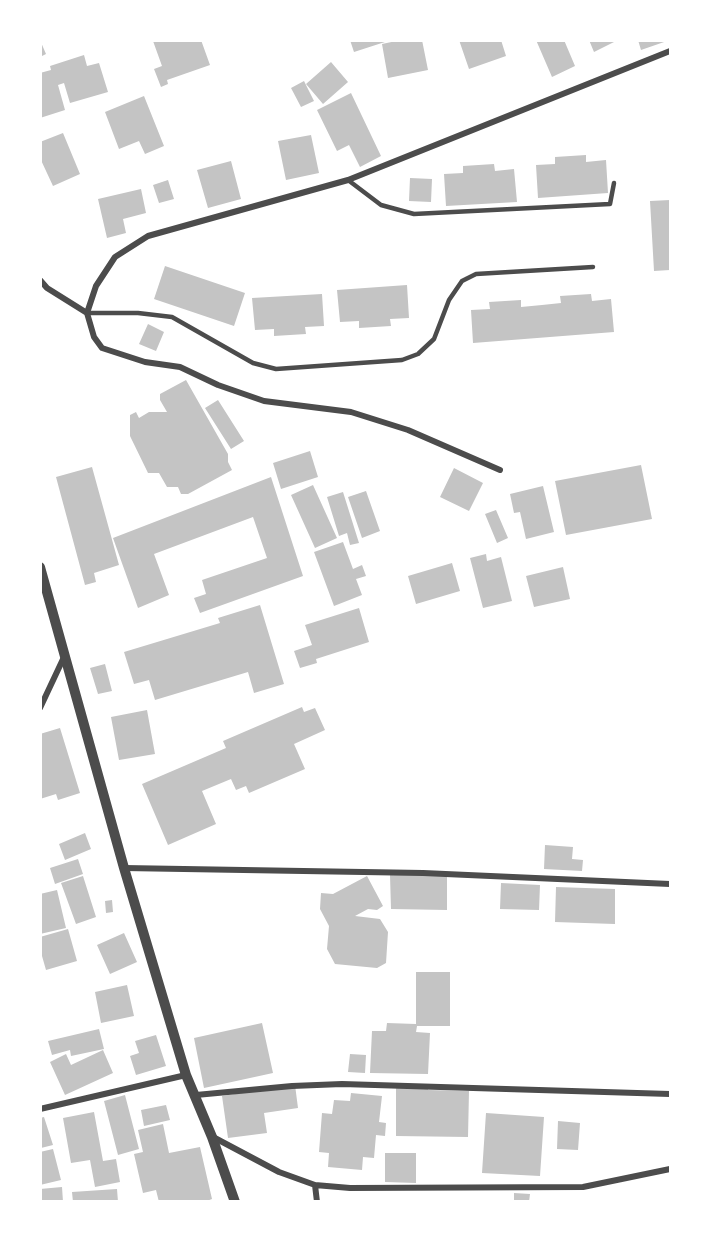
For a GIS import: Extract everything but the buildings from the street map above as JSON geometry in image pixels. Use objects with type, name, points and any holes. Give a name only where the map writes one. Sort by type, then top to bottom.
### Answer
[{"type":"street","points":[[500,470],[408,430],[351,412],[264,401],[218,385],[180,367],[146,362],[102,348],[93,337],[87,314],[96,286],[115,257],[148,236],[348,180],[670,51]]},
{"type":"street","points":[[40,280],[47,288],[87,314]]},
{"type":"street","points":[[40,567],[124,868],[186,1075],[196,1095],[235,1202]]},
{"type":"street","points":[[40,708],[65,654]]},
{"type":"street","points":[[124,868],[423,873],[670,884]]},
{"type":"street","points":[[40,1109],[186,1075]]},
{"type":"street","points":[[196,1095],[342,1084],[670,1094]]},
{"type":"street","points":[[212,1137],[279,1172],[315,1185],[350,1188],[583,1187],[670,1169]]},
{"type":"street","points":[[315,1185],[317,1202]]},
{"type":"lane","points":[[348,180],[381,205],[414,214],[610,204],[614,183]]},
{"type":"lane","points":[[87,314],[138,313],[172,317],[253,363],[276,369],[402,360],[418,354],[434,339],[449,300],[462,281],[476,274],[593,267]]}]
